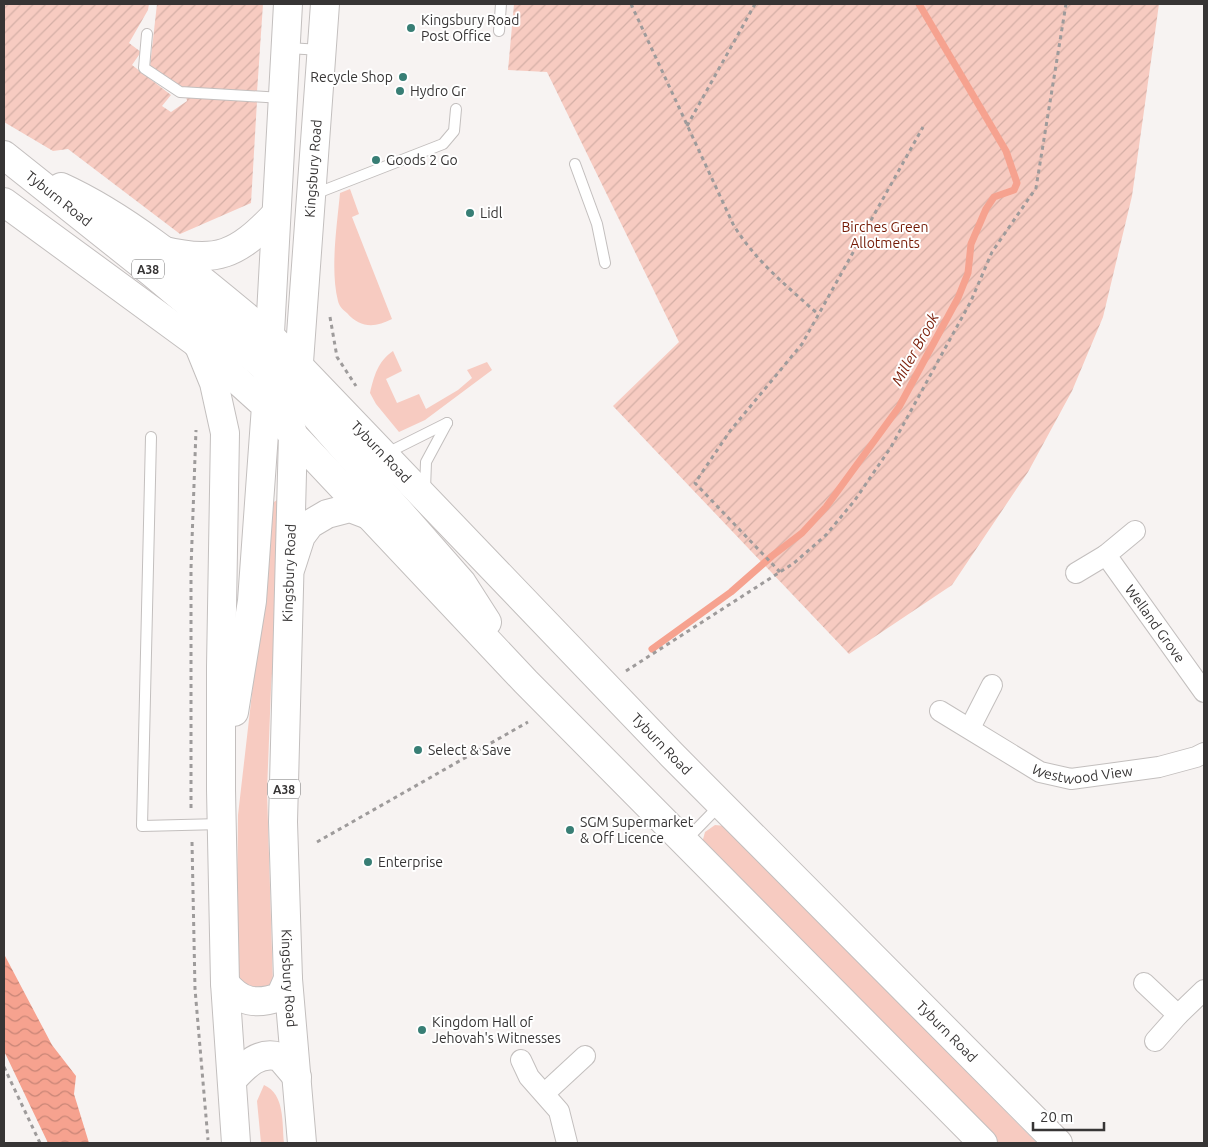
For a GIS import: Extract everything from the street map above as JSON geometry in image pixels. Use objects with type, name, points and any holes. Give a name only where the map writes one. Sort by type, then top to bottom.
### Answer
[{"type":"main road","points":[[221,790],[252,601],[269,371],[288,4]]},
{"type":"main road","name":"Kingsbury Road","points":[[302,1143],[288,979],[283,822],[288,577],[294,434],[325,4]]},
{"type":"main road","name":"Tyburn Road","points":[[14,163],[94,202],[161,250],[271,337],[299,365],[383,467],[428,501],[604,685],[1058,1143]]},
{"type":"main road","name":"Tyburn Road","points":[[14,163],[151,272],[269,371],[283,399],[294,434]]},
{"type":"main road","name":"A38","points":[[4,202],[199,346],[266,406]]},
{"type":"main road","points":[[161,250],[187,256],[212,256],[229,251],[252,239],[276,214]]},
{"type":"main road","points":[[271,337],[284,372],[298,396],[462,583],[526,682]]},
{"type":"main road","points":[[199,346],[214,383],[225,432],[221,790],[225,983],[236,1143]]},
{"type":"main road","name":"Tyburn Road","points":[[266,406],[526,682],[983,1143]]},
{"type":"main road","points":[[288,577],[301,536],[310,524],[327,514],[350,508],[371,516]]},
{"type":"main road","points":[[225,983],[241,999],[252,1002],[280,997],[288,979]]},
{"type":"main road","points":[[232,1080],[242,1069],[263,1055],[280,1057],[296,1077]]},
{"type":"street","points":[[1076,573],[1106,555],[1136,531]]},
{"type":"street","name":"Welland Grove","points":[[1106,555],[1204,692]]},
{"type":"street","points":[[970,728],[992,685]]},
{"type":"street","name":"Westwood View","points":[[940,711],[1040,772],[1071,779],[1159,767],[1204,753]]},
{"type":"street","points":[[1144,983],[1178,1015]]},
{"type":"street","points":[[1155,1041],[1204,990]]},
{"type":"street","points":[[545,1093],[585,1056]]},
{"type":"street","points":[[521,1060],[529,1077],[559,1111],[567,1143]]},
{"type":"lane","points":[[500,31],[501,4]]},
{"type":"lane","points":[[147,34],[144,68],[173,89],[180,92],[282,98]]},
{"type":"lane","points":[[286,48],[322,50]]},
{"type":"lane","points":[[312,196],[442,144],[454,131],[456,109]]},
{"type":"lane","points":[[575,164],[597,224],[605,262]]},
{"type":"lane","points":[[398,508],[383,467],[447,423],[426,462],[424,482],[428,501]]},
{"type":"lane","points":[[151,437],[142,826],[222,824]]},
{"type":"lane","points":[[684,842],[721,804]]},
{"type":"path","points":[[631,4],[733,224],[745,244],[765,267],[819,315]]},
{"type":"path","points":[[687,126],[755,4]]},
{"type":"path","points":[[604,685],[780,572],[826,535],[855,500],[891,448],[971,301],[992,252],[1036,188],[1066,4]]},
{"type":"path","points":[[780,572],[695,483],[730,431],[802,344],[923,127]]},
{"type":"path","points":[[329,310],[333,344],[337,356],[358,388]]},
{"type":"path","points":[[317,842],[528,722]]},
{"type":"path","points":[[4,1067],[40,1143]]},
{"type":"green space","points":[[4,4],[149,4],[148,10],[129,43],[141,52],[132,65],[171,95],[162,106],[171,112],[187,101],[186,96],[257,101],[251,203],[180,234],[68,149],[53,151],[4,122]]},
{"type":"green space","points":[[157,4],[263,4],[257,92],[179,87],[150,66]]},
{"type":"green space","name":"Birches Green Allotments","points":[[514,4],[1159,4],[1132,196],[1103,317],[1072,391],[1028,472],[952,585],[849,654],[613,406],[679,342],[547,72],[508,70]]},
{"type":"green space","points":[[350,189],[359,214],[352,217],[392,319],[380,324],[368,325],[357,322],[339,305],[338,301],[334,261],[340,193]]},
{"type":"green space","points":[[393,351],[402,371],[386,379],[397,403],[419,394],[426,409],[458,390],[472,378],[467,370],[487,362],[492,370],[425,420],[399,432],[376,404],[370,393],[380,364]]},
{"type":"green space","points":[[277,500],[284,501],[271,688],[267,791],[273,984],[259,992],[245,990],[236,970],[238,815],[274,502]]},
{"type":"green space","points":[[715,825],[725,826],[1037,1143],[996,1143],[702,843],[705,832]]},
{"type":"green space","points":[[264,1085],[271,1089],[279,1102],[284,1143],[261,1143],[257,1101]]},
{"type":"water","points":[[4,954],[52,1045],[76,1076],[74,1094],[89,1143],[48,1143],[4,1051]]},
{"type":"waterway","name":"Miller Brook","points":[[652,649],[731,592],[802,533],[826,507],[899,407],[958,298],[968,273],[971,244],[986,209],[994,197],[1014,190],[1017,183],[1006,151],[919,4]]},
{"type":"place","name":"Kingsbury Road Post Office","points":[[411,28]]},
{"type":"place","name":"Recycle Shop","points":[[403,77]]},
{"type":"place","name":"Hydro Gr","points":[[400,91]]},
{"type":"place","name":"Goods 2 Go","points":[[376,160]]},
{"type":"place","name":"Lidl","points":[[470,213]]},
{"type":"place","name":"Select & Save","points":[[418,750]]},
{"type":"place","name":"SGM Supermarket & Off Licence","points":[[570,830]]},
{"type":"place","name":"Enterprise","points":[[368,862]]},
{"type":"place","name":"Kingdom Hall of Jehovah's Witnesses","points":[[422,1030]]}]
